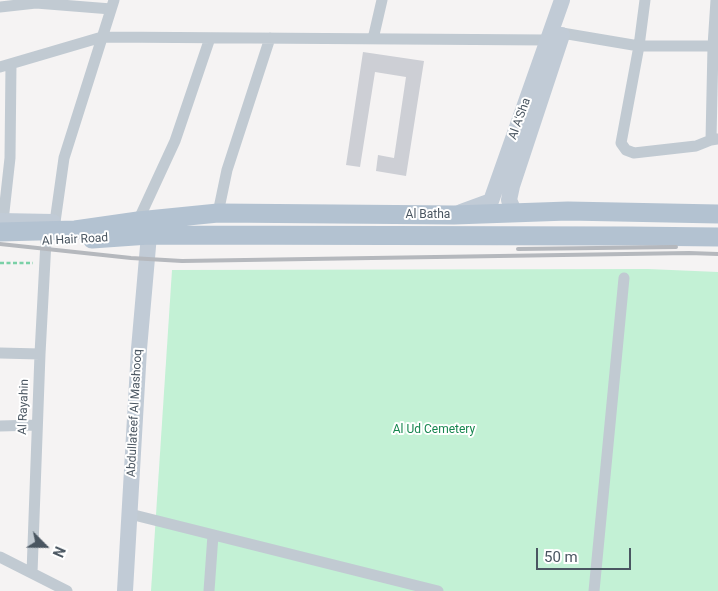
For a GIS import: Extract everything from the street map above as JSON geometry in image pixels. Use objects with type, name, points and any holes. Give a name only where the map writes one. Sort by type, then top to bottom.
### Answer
[{"type":"main road","name":"Al Batha","points":[[144,228],[218,213],[454,215],[568,211],[718,214]]},
{"type":"main road","name":"Al Hair Road","points":[[1,224],[49,232]]},
{"type":"main road","name":"Al Batha","points":[[49,232],[144,228],[718,238]]},
{"type":"main road","name":"Al Hair Road","points":[[0,244],[49,232]]},
{"type":"street","points":[[372,39],[382,0]]},
{"type":"street","name":"Al A'Sha","points":[[514,214],[509,200],[512,186],[555,37],[562,0]]},
{"type":"street","name":"Al A'Sha","points":[[454,215],[491,201],[555,37],[573,0]]},
{"type":"street","points":[[645,0],[639,46],[621,143],[626,150],[634,153],[696,146],[715,139],[716,0]]},
{"type":"street","points":[[0,7],[36,3],[112,4]]},
{"type":"street","name":"Al Rayahin","points":[[32,573],[40,354],[45,263],[49,232],[64,158],[112,4]]},
{"type":"street","points":[[1,224],[10,158],[6,66],[102,37],[372,39],[555,37],[639,46],[715,46]]},
{"type":"street","points":[[144,228],[210,38]]},
{"type":"street","points":[[218,213],[227,170],[270,38]]},
{"type":"street","name":"Abdullateef Al Mashooq","points":[[125,591],[144,228]]},
{"type":"street","points":[[594,591],[624,278]]},
{"type":"street","points":[[0,353],[40,354]]},
{"type":"street","points":[[0,426],[37,425]]},
{"type":"street","points":[[130,514],[438,591]]},
{"type":"street","points":[[208,591],[213,535]]},
{"type":"street","points":[[0,557],[67,591]]},
{"type":"path","points":[[0,263],[45,263]]},
{"type":"green space","name":"Al Ud Cemetery","points":[[648,269],[718,272],[718,591],[151,591],[172,270]]},
{"type":"building","points":[[363,52],[424,61],[406,176],[376,171],[378,155],[394,158],[406,77],[375,72],[360,167],[346,165]]},
{"type":"railway","points":[[0,244],[131,258],[182,261],[718,254]]},
{"type":"railway","points":[[518,249],[676,247]]}]
